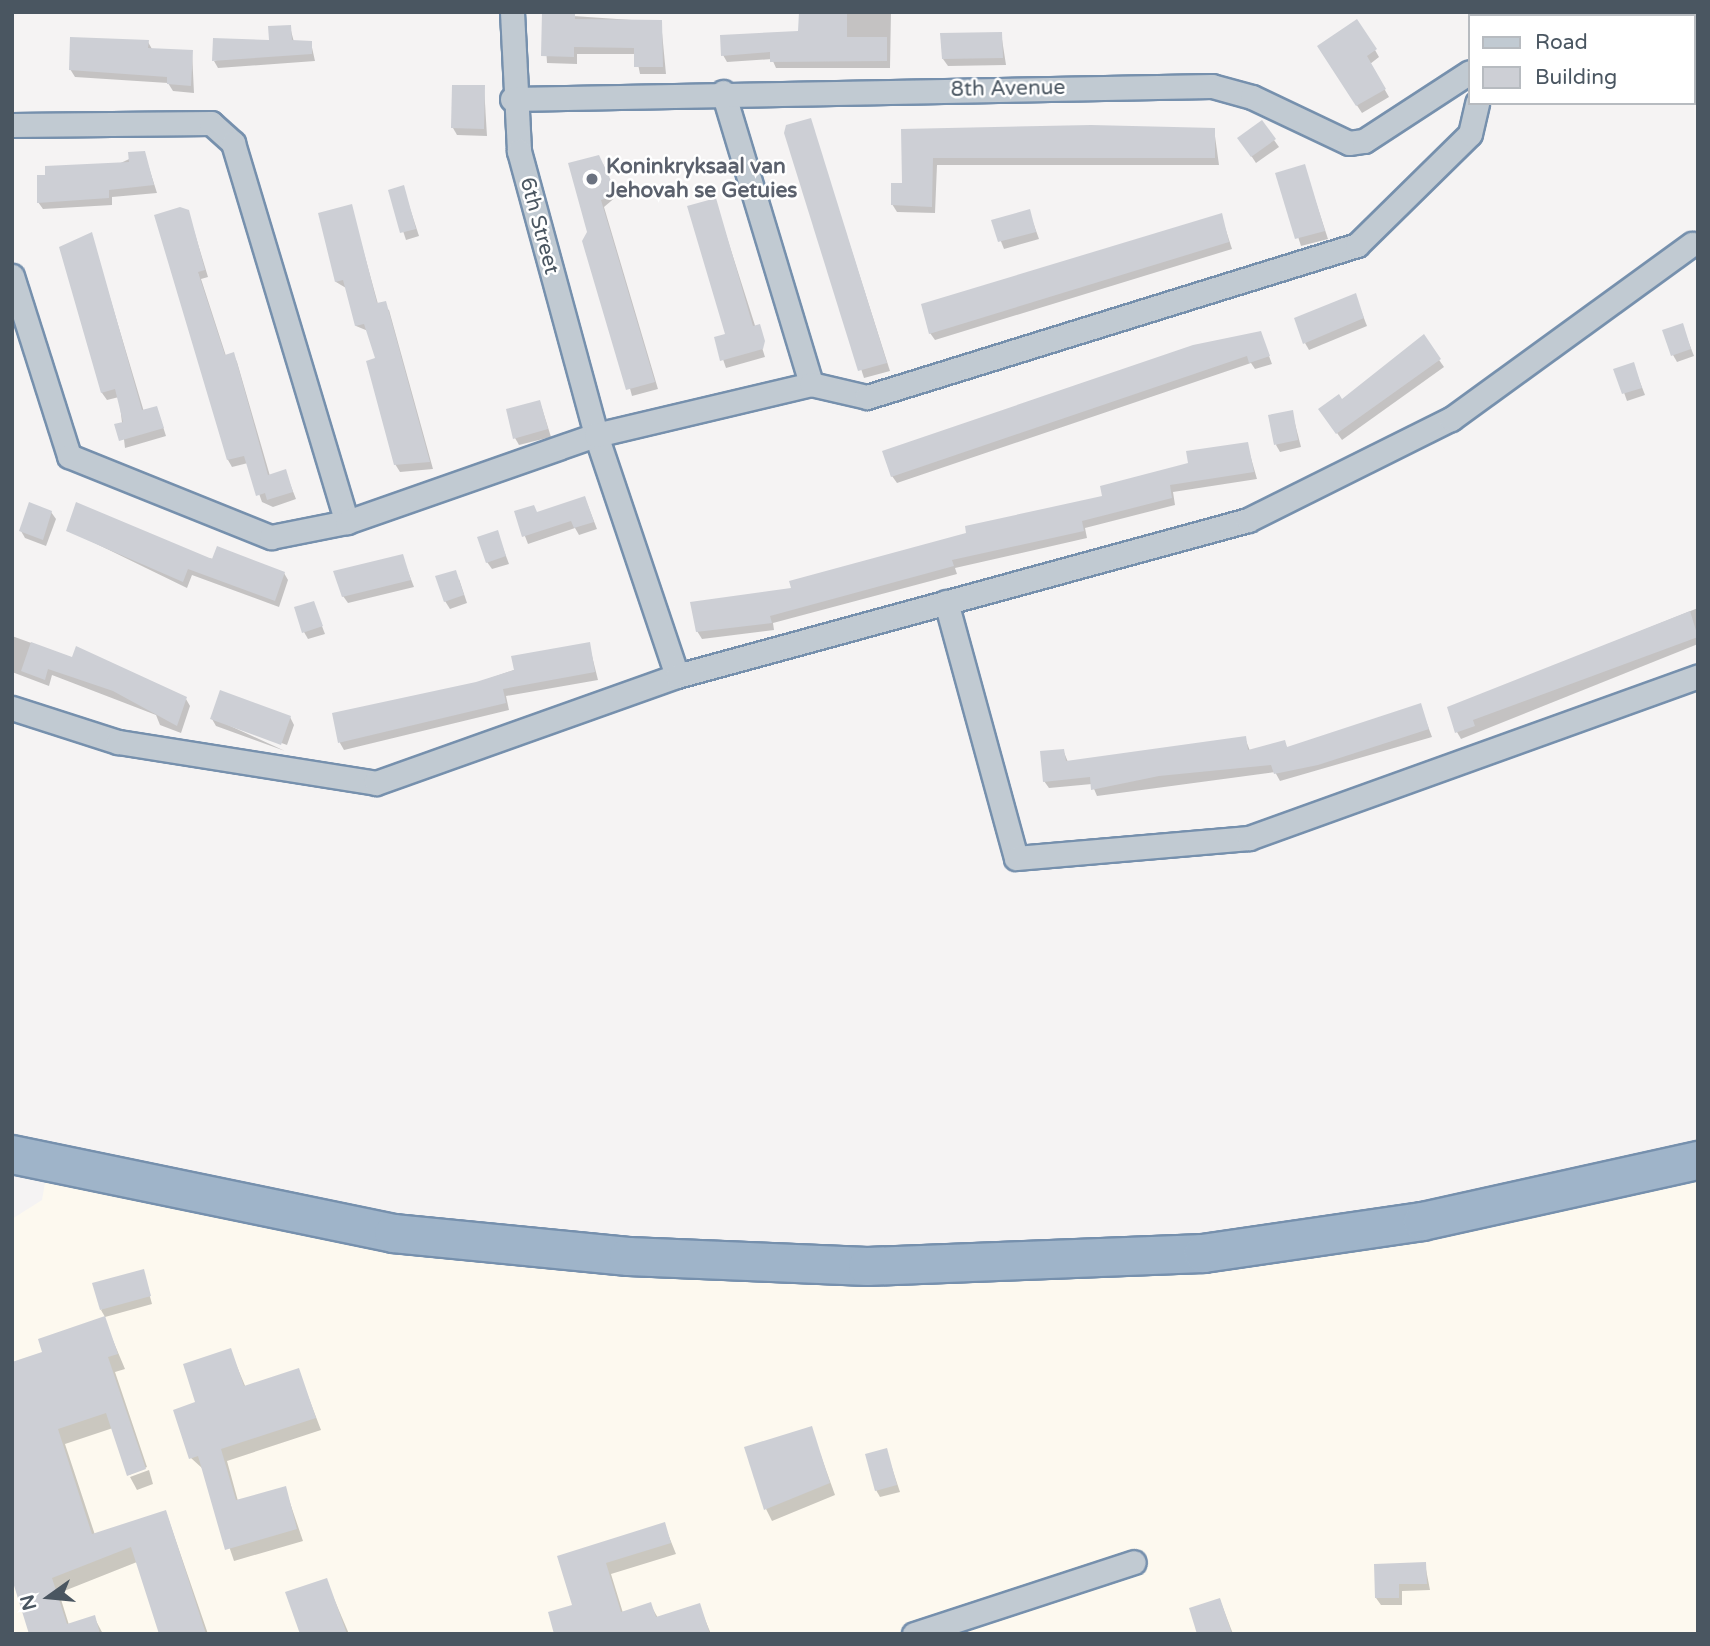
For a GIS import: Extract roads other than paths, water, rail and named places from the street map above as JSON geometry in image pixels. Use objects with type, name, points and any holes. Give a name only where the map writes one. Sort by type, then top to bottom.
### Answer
[{"type":"highway","points":[[12,1154],[406,1235],[628,1256],[867,1266],[1203,1254],[1423,1221],[1698,1160]]},
{"type":"street","name":"6th Street","points":[[512,12],[512,99],[519,151],[596,435],[677,676]]},
{"type":"street","name":"8th Avenue","points":[[512,99],[723,92],[1212,86],[1252,97],[1349,143],[1364,141],[1468,73]]},
{"type":"street","points":[[723,92],[811,384]]},
{"type":"street","points":[[12,276],[69,456],[271,537],[347,522],[596,435],[811,384],[866,397],[1357,246],[1470,134],[1477,105]]},
{"type":"street","points":[[12,125],[211,123],[233,143],[347,522]]},
{"type":"street","points":[[12,708],[118,742],[376,783],[677,676],[1248,520],[1451,419],[1692,244]]},
{"type":"street","points":[[946,603],[1016,858],[1249,838],[1698,676]]},
{"type":"street","points":[[914,1634],[1134,1562]]},
{"type":"place","name":"Koninkryksaal van Jehovah se Getuies","points":[[592,179]]}]
